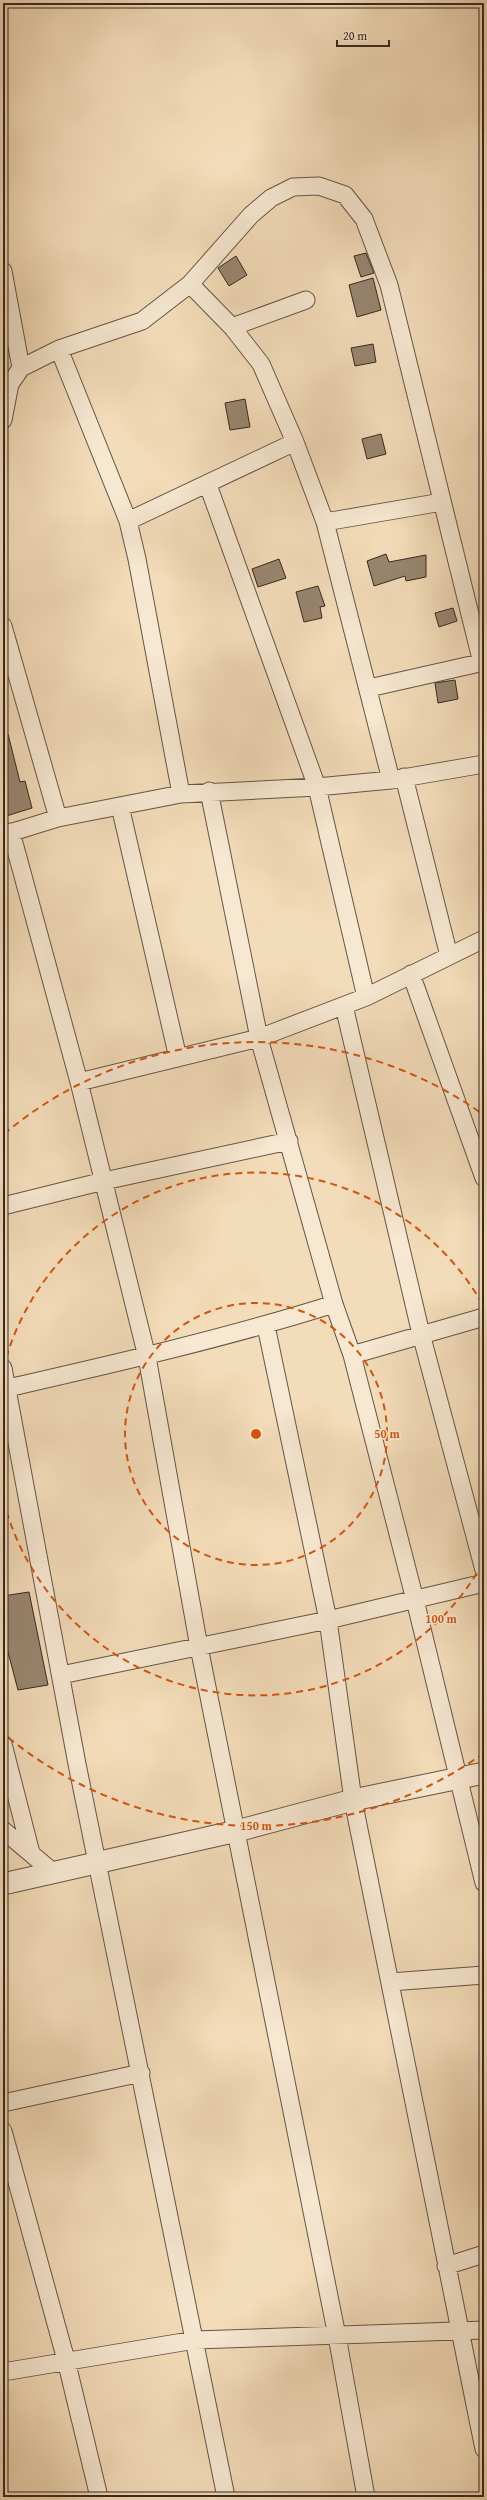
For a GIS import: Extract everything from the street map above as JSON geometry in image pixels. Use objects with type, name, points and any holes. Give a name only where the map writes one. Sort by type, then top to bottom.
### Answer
[{"type":"street","points":[[3,420],[10,384],[20,368],[59,349],[142,321],[190,284],[251,215],[271,198],[293,186],[319,186],[345,195],[364,219],[389,285],[483,662],[369,688]]},
{"type":"street","points":[[3,271],[8,329],[20,368]]},
{"type":"street","points":[[190,284],[232,327],[261,364],[295,442],[325,522],[369,688],[449,956]]},
{"type":"street","points":[[232,327],[306,300]]},
{"type":"street","points":[[59,349],[128,521],[137,559],[181,794]]},
{"type":"street","points":[[128,521],[208,485],[295,442]]},
{"type":"street","points":[[208,485],[317,787],[366,997]]},
{"type":"street","points":[[325,522],[442,502]]},
{"type":"street","points":[[3,626],[58,818]]},
{"type":"street","points":[[366,2497],[337,2336],[199,1647],[147,1356],[79,1082],[7,834],[58,818],[181,794],[209,791],[317,787],[397,779],[484,764]]},
{"type":"street","points":[[209,791],[259,1038],[334,1304],[352,1355],[415,1600],[457,1778],[484,1883]]},
{"type":"street","points":[[120,806],[178,1058]]},
{"type":"street","points":[[79,1082],[259,1038],[366,997],[484,939]]},
{"type":"street","points":[[411,974],[484,1178]]},
{"type":"street","points":[[344,1006],[421,1334],[484,1570]]},
{"type":"street","points":[[3,1206],[104,1181],[289,1141]]},
{"type":"street","points":[[8,1388],[147,1356],[266,1326],[334,1304]]},
{"type":"street","points":[[352,1355],[484,1316]]},
{"type":"street","points":[[266,1326],[328,1620],[353,1800],[484,2449]]},
{"type":"street","points":[[3,1368],[8,1388],[61,1676],[226,2497]]},
{"type":"street","points":[[61,1676],[328,1620],[484,1583]]},
{"type":"street","points":[[3,1744],[31,1853]]},
{"type":"street","points":[[3,1884],[99,1864],[236,1831],[353,1800],[484,1773]]},
{"type":"street","points":[[3,1830],[54,1873]]},
{"type":"street","points":[[390,1982],[484,1975]]},
{"type":"street","points":[[3,2103],[141,2072]]},
{"type":"street","points":[[3,2131],[66,2360],[99,2497]]},
{"type":"street","points":[[446,2266],[484,2254]]},
{"type":"street","points":[[3,2372],[66,2360],[195,2340],[337,2336],[460,2329],[484,2330]]},
{"type":"building","points":[[366,253],[374,273],[361,277],[354,256]]},
{"type":"building","points":[[236,256],[247,275],[229,286],[218,268]]},
{"type":"building","points":[[373,278],[381,310],[357,317],[349,285]]},
{"type":"building","points":[[373,344],[376,362],[355,366],[351,348]]},
{"type":"building","points":[[245,399],[250,427],[230,430],[225,403]]},
{"type":"building","points":[[381,434],[386,454],[367,459],[362,439]]},
{"type":"building","points":[[386,554],[389,562],[426,555],[426,577],[406,581],[405,576],[374,586],[367,561]]},
{"type":"building","points":[[279,559],[286,578],[258,587],[252,569]]},
{"type":"building","points":[[318,586],[325,606],[320,607],[322,618],[304,622],[296,592]]},
{"type":"building","points":[[453,608],[457,621],[439,627],[435,613]]},
{"type":"building","points":[[455,680],[458,699],[438,703],[435,683]]},
{"type":"building","points":[[3,734],[8,734],[20,782],[25,781],[32,808],[3,817]]},
{"type":"building","points":[[29,1592],[48,1685],[18,1690],[3,1633],[3,1596]]}]
